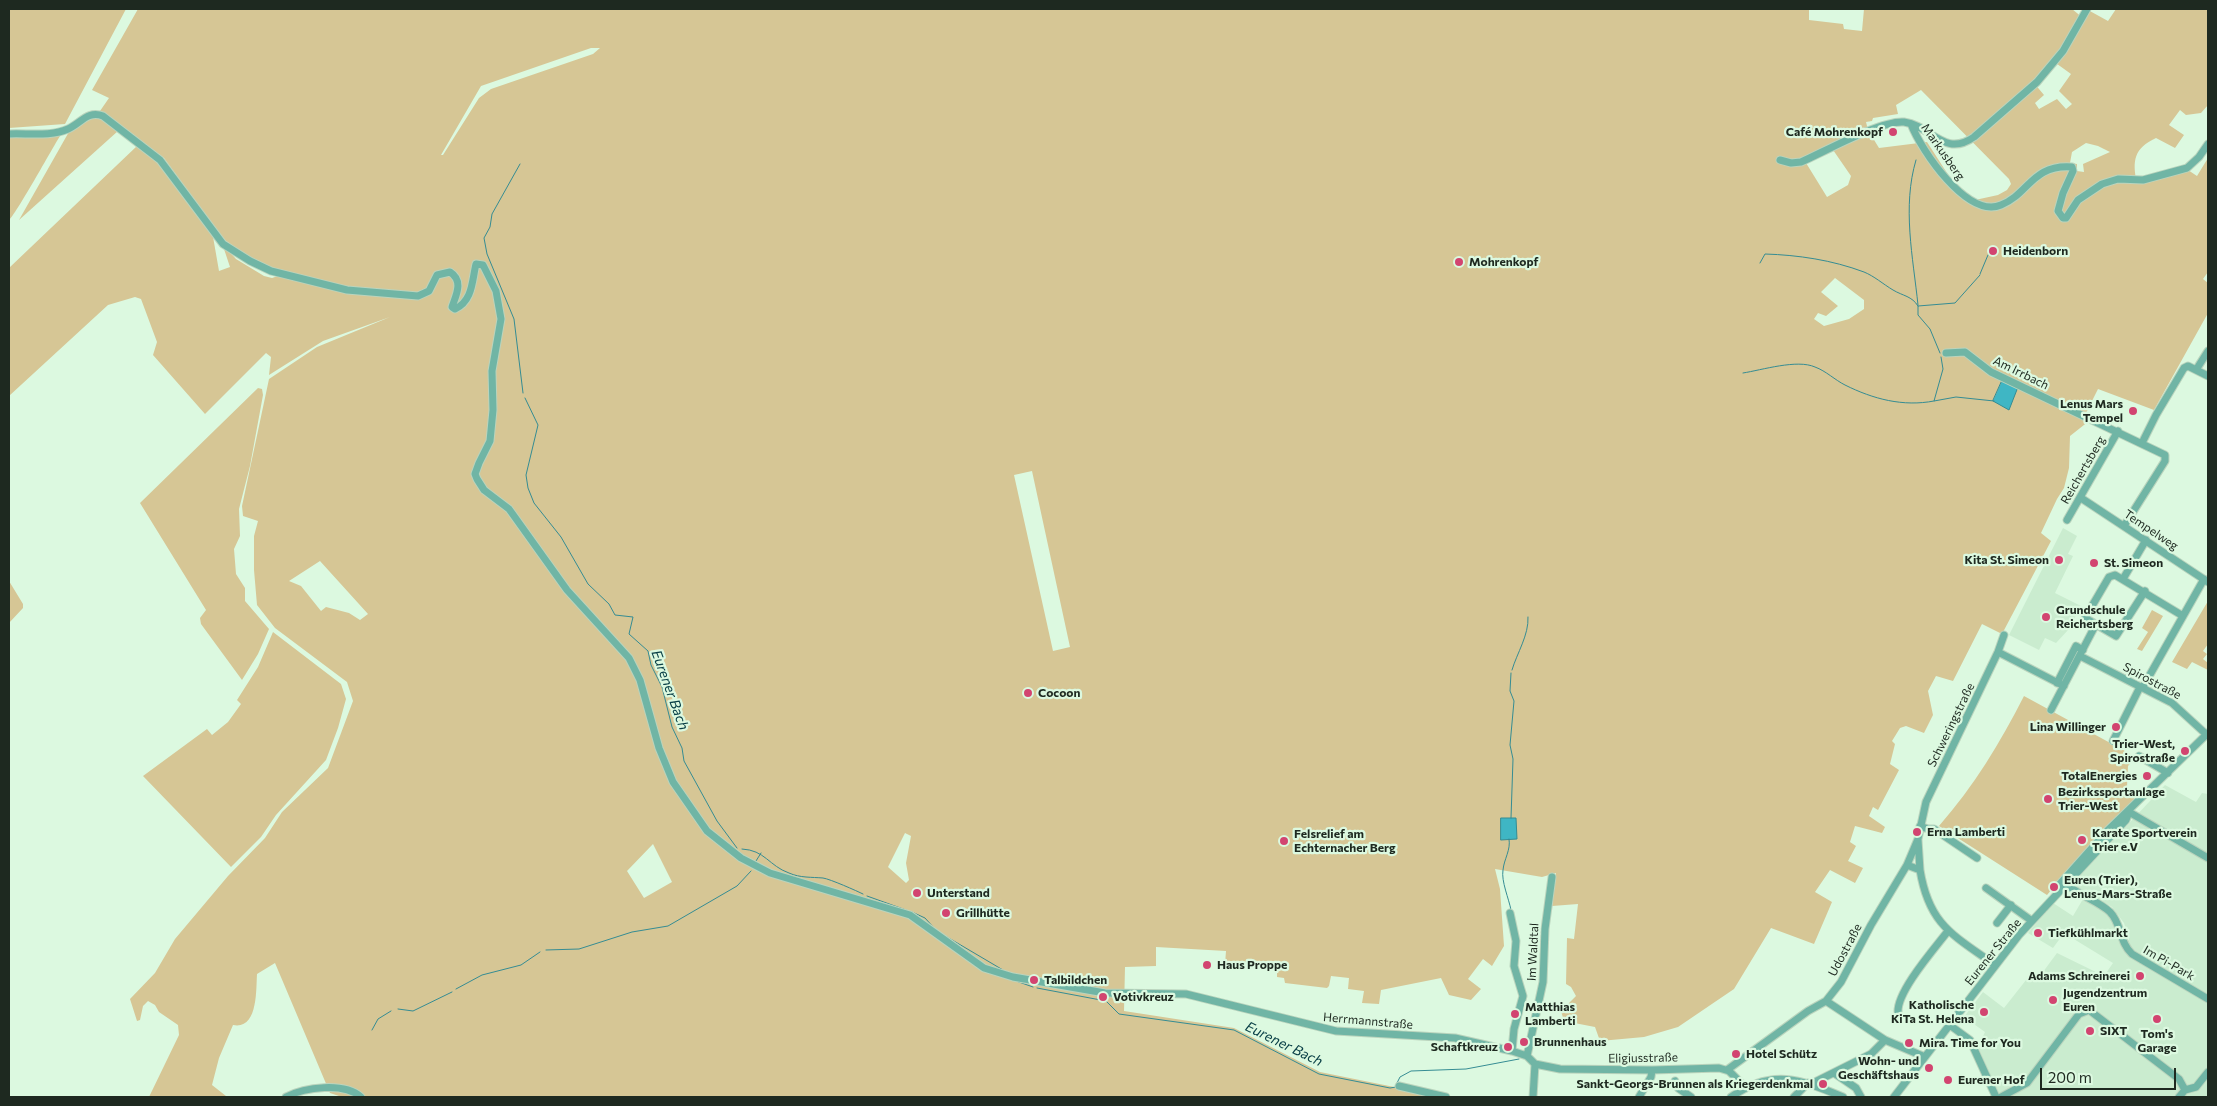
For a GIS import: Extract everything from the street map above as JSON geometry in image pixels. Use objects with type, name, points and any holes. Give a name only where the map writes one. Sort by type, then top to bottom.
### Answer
[{"type":"street","name":"Markusberg","points":[[1780,160],[1791,163],[1801,162],[1892,122],[1921,126],[1944,143],[1954,144],[1969,140],[2037,82],[2063,51],[2087,9]]},
{"type":"street","name":"Herrmannstraße","points":[[9,134],[52,133],[68,129],[88,115],[96,114],[103,116],[165,164],[223,244],[271,271],[354,291],[418,296],[428,291],[437,275],[450,272],[455,276],[458,287],[452,307],[455,309],[467,298],[473,287],[476,264],[483,265],[496,291],[501,319],[492,371],[492,430],[490,442],[477,467],[476,479],[484,490],[509,509],[567,590],[629,658],[640,680],[667,770],[707,831],[725,848],[770,873],[910,915],[974,962],[998,974],[1105,993],[1186,994],[1330,1030],[1448,1037],[1512,1051],[1526,1056],[1535,1064]]},
{"type":"street","name":"Markusberg","points":[[1911,124],[1915,134],[1957,191],[1987,207],[1995,207],[2010,200],[2032,178],[2043,172],[2072,167],[2074,171],[2060,201],[2058,211],[2063,218],[2066,218],[2078,200],[2102,184],[2118,179],[2143,180],[2187,168],[2199,157],[2208,144]]},
{"type":"street","points":[[2196,370],[2208,351]]},
{"type":"street","name":"Am Irrbach","points":[[1946,353],[1965,352],[1991,372],[2165,455],[2166,460],[2124,526]]},
{"type":"street","points":[[2142,443],[2156,414],[2184,368],[2188,366],[2208,376]]},
{"type":"street","name":"Reichertsberg","points":[[2067,520],[2118,431]]},
{"type":"street","name":"Tempelweg","points":[[2081,498],[2206,580]]},
{"type":"street","points":[[2123,579],[2146,540]]},
{"type":"street","points":[[2145,591],[2116,636],[2095,626],[2086,618],[2109,577],[2115,575],[2145,591],[2183,616]]},
{"type":"street","points":[[2113,741],[2183,616],[2206,580]]},
{"type":"street","points":[[2051,710],[2095,626]]},
{"type":"street","name":"Schweringstraße","points":[[1920,826],[1926,802],[1998,652],[2004,635]]},
{"type":"street","points":[[2057,683],[2076,646],[2082,653]]},
{"type":"street","points":[[1998,652],[2064,686]]},
{"type":"street","name":"Spirostraße","points":[[2082,653],[2177,706],[2208,734]]},
{"type":"street","name":"Eurener Straße","points":[[1894,1097],[1951,1026],[1995,966],[2064,883],[2126,820],[2129,812],[2208,734]]},
{"type":"street","points":[[2139,756],[2168,773]]},
{"type":"street","points":[[2141,800],[2141,815],[2146,822]]},
{"type":"street","points":[[2129,812],[2208,858]]},
{"type":"street","points":[[1920,826],[1928,829],[1935,827],[1977,858]]},
{"type":"street","name":"Udostraße","points":[[1727,1070],[1808,1011],[1826,1001],[1842,982],[1871,925],[1907,865],[1918,839],[1920,826]]},
{"type":"street","points":[[1918,839],[1920,870],[1926,896],[1932,910],[1948,931],[1995,966]]},
{"type":"street","points":[[1907,865],[1920,870]]},
{"type":"street","name":"Im Waldtal","points":[[1526,1056],[1543,982],[1544,939],[1552,877]]},
{"type":"street","name":"Im Pi-Park","points":[[2064,883],[2112,914],[2122,941],[2132,954],[2208,999]]},
{"type":"street","points":[[1986,888],[2034,919]]},
{"type":"street","points":[[1997,923],[2011,905]]},
{"type":"street","points":[[1510,913],[1516,941],[1514,966],[1523,996],[1514,1029],[1512,1051]]},
{"type":"street","points":[[1898,1012],[1898,1004],[1919,969],[1948,931]]},
{"type":"street","points":[[1826,1001],[1885,1040],[1925,1057]]},
{"type":"street","points":[[2001,1097],[2027,1083],[2079,1014],[2089,1010],[2179,1079],[2185,1090]]},
{"type":"street","points":[[1951,1026],[1970,1040],[1996,1097]]},
{"type":"street","points":[[1794,1097],[1808,1083],[1815,1082],[1871,1054],[1885,1040]]},
{"type":"street","points":[[1533,1097],[1535,1064]]},
{"type":"street","name":"Eligiusstraße","points":[[1535,1064],[1570,1069],[1652,1070],[1704,1068],[1727,1070]]},
{"type":"street","points":[[1639,1097],[1651,1077],[1652,1070]]},
{"type":"street","points":[[1727,1070],[1745,1086]]},
{"type":"street","points":[[2179,1097],[2185,1090],[2196,1087],[2208,1072]]},
{"type":"street","points":[[1834,1073],[1856,1088],[1861,1097]]},
{"type":"street","points":[[1731,1097],[1745,1086],[1776,1078],[1808,1083],[1843,1097]]},
{"type":"street","points":[[1675,1081],[1678,1088],[1691,1097]]},
{"type":"street","points":[[1399,1086],[1446,1097]]},
{"type":"street","points":[[286,1097],[291,1094],[330,1089],[349,1091],[361,1097]]},
{"type":"shaded area","points":[[9,9],[126,9],[65,124],[9,128]]},
{"type":"shaded area","points":[[138,9],[1809,9],[1809,20],[1843,24],[1844,29],[1862,31],[1864,9],[2072,9],[2083,18],[2088,10],[2108,21],[2116,9],[2208,9],[2208,105],[2201,113],[2186,115],[2180,110],[2169,125],[2184,135],[2175,148],[2156,138],[2143,146],[2139,151],[2136,156],[2135,168],[2137,183],[2161,179],[2188,170],[2197,176],[2208,158],[2208,272],[2203,279],[2208,283],[2208,313],[2154,410],[2098,389],[2086,413],[2089,421],[2070,436],[2069,468],[2064,488],[2041,533],[2051,541],[2002,634],[1982,624],[1953,681],[1936,676],[1928,691],[1933,715],[1924,733],[1906,726],[1900,728],[1892,741],[1895,744],[1890,764],[1899,770],[1878,810],[1873,807],[1869,816],[1885,827],[1882,833],[1855,826],[1850,842],[1856,846],[1848,861],[1863,868],[1855,883],[1830,870],[1815,892],[1832,902],[1814,944],[1771,928],[1734,989],[1678,1027],[1644,1037],[1600,1041],[1595,1027],[1564,1021],[1561,1011],[1576,996],[1571,987],[1566,984],[1567,938],[1574,939],[1578,904],[1552,906],[1556,873],[1542,877],[1495,869],[1500,889],[1504,946],[1492,966],[1483,959],[1468,979],[1481,989],[1471,1000],[1449,995],[1441,978],[1381,990],[1379,1004],[1362,1003],[1364,991],[1348,989],[1349,978],[1331,976],[1327,988],[1285,983],[1284,978],[1277,977],[1277,966],[1225,964],[1226,951],[1156,947],[1156,966],[1125,967],[1124,1011],[1234,1028],[1320,1072],[1424,1093],[1424,1097],[342,1097],[330,1093],[275,963],[257,974],[256,998],[251,1015],[241,1025],[233,1025],[219,1058],[212,1085],[226,1096],[149,1097],[179,1035],[178,1025],[159,1012],[155,1005],[148,1001],[143,1006],[140,1020],[137,1021],[130,999],[155,973],[175,939],[228,876],[265,838],[282,812],[328,768],[353,701],[347,682],[275,628],[257,605],[254,536],[258,521],[243,516],[242,506],[269,379],[317,347],[390,317],[323,341],[269,375],[271,357],[266,353],[205,414],[153,355],[157,342],[141,299],[135,297],[108,305],[9,396],[9,268],[137,146],[160,162],[212,231],[219,271],[230,267],[224,249],[227,249],[236,259],[264,276],[272,278],[278,276],[295,281],[296,279],[247,256],[222,238],[164,158],[100,111],[109,98],[92,90]],"holes":[[[591,48],[600,48],[593,54],[491,89],[479,98],[443,155],[441,155],[481,86]],[[2053,61],[2071,74],[2059,91],[2072,104],[2066,109],[2057,99],[2039,109],[2035,103],[2044,95],[2034,83]],[[1921,90],[2009,179],[2011,184],[2007,190],[1998,195],[1975,200],[1956,187],[1927,142],[1879,148],[1868,130],[1866,122],[1872,121],[1873,118],[1898,114],[1896,105]],[[2086,143],[2110,152],[2083,164],[2084,172],[2077,171],[2077,164],[2070,163],[2072,152]],[[1831,147],[1851,176],[1848,185],[1827,197],[1803,158]],[[1835,278],[1864,300],[1864,309],[1849,319],[1824,326],[1814,319],[1818,313],[1826,316],[1838,306],[1821,292]],[[1032,471],[1070,647],[1053,651],[1014,475]],[[320,561],[368,614],[360,620],[349,613],[326,607],[321,611],[301,586],[289,581]],[[905,833],[911,836],[906,863],[909,880],[906,883],[888,867]],[[653,844],[672,882],[644,898],[627,871]]]},
{"type":"shaded area","points":[[100,117],[118,131],[19,220],[70,130],[88,118]]},
{"type":"shaded area","points":[[60,136],[26,195],[9,220],[9,138]]},
{"type":"shaded area","points":[[258,388],[262,389],[263,395],[250,466],[239,509],[240,536],[234,549],[236,574],[245,588],[245,601],[269,629],[258,654],[242,680],[201,624],[200,618],[206,610],[140,503]]},
{"type":"shaded area","name":"Grundschule Reichertsberg","points":[[2063,528],[2077,536],[2068,554],[2073,556],[2055,593],[2081,606],[2069,629],[2056,643],[2045,638],[2039,650],[2009,635]]},
{"type":"shaded area","points":[[9,581],[23,604],[23,608],[9,623]]},
{"type":"shaded area","points":[[2208,601],[2208,644],[2203,651],[2207,654],[2203,659],[2208,663],[2208,670],[2192,662],[2187,669],[2172,662]]},
{"type":"shaded area","points":[[2152,610],[2163,616],[2142,651],[2137,649],[2148,632],[2142,628]]},
{"type":"shaded area","points":[[273,632],[341,684],[346,699],[326,760],[276,815],[261,837],[231,867],[143,776],[207,729],[212,735],[228,722],[241,704],[237,700],[258,667]]},
{"type":"shaded area","name":"Bezirkssportanlage Trier-West","points":[[2024,696],[2136,757],[2128,766],[2127,787],[2139,795],[2086,849],[2047,895],[1939,826],[1986,764]]},
{"type":"shaded area","points":[[2165,785],[2196,802],[2202,793],[2208,794],[2208,1097],[2000,1097],[1978,1047],[1985,1032],[1964,1017],[1983,992],[2004,1008],[2030,975],[2037,980],[2057,953],[2104,976],[2113,963],[2064,933],[2053,948],[2028,933],[2053,903],[2073,916],[2083,899],[2105,912],[2113,920],[2123,948],[2129,939],[2124,923],[2112,907],[2072,884]]},
{"type":"water","points":[[2002,381],[2018,387],[2009,410],[1993,401]]},
{"type":"water","points":[[1501,818],[1516,818],[1517,839],[1501,840]]},
{"type":"waterway","points":[[1916,160],[1912,178],[1909,214],[1911,250],[1918,305]]},
{"type":"waterway","name":"Eurener Bach","points":[[520,164],[492,214],[490,227],[484,238],[487,254],[514,319],[523,393]]},
{"type":"waterway","points":[[1989,254],[1993,251]]},
{"type":"waterway","points":[[1760,263],[1765,254],[1802,257],[1840,264],[1868,274],[1910,298],[1918,306]]},
{"type":"waterway","points":[[1980,274],[1988,255]]},
{"type":"waterway","points":[[1940,353],[1930,329],[1918,315],[1918,306],[1955,303],[1980,275]]},
{"type":"waterway","points":[[1941,357],[1943,369],[1934,401],[1956,397],[1994,401]]},
{"type":"waterway","points":[[1743,373],[1789,365],[1808,365],[1823,371],[1845,385],[1877,398],[1911,403],[1934,401]]},
{"type":"waterway","name":"Eurener Bach","points":[[525,398],[538,425],[526,475],[528,488],[534,503],[561,537],[588,584],[609,604],[615,615],[633,617],[629,634],[648,651],[651,665],[662,687],[672,727],[682,748],[684,761],[717,821],[737,848]]},
{"type":"waterway","points":[[1512,670],[1525,637],[1528,617]]},
{"type":"waterway","points":[[1511,673],[1510,691],[1514,701],[1510,745],[1513,759],[1511,818]]},
{"type":"waterway","points":[[1509,839],[1503,874],[1511,910]]},
{"type":"waterway","name":"Eurener Bach","points":[[742,849],[762,855],[782,870],[793,875],[823,878],[863,894]]},
{"type":"waterway","points":[[756,861],[761,853]]},
{"type":"waterway","points":[[546,950],[579,949],[632,932],[668,926],[737,886],[751,871]]},
{"type":"waterway","name":"Eurener Bach","points":[[867,896],[906,910]]},
{"type":"waterway","name":"Eurener Bach","points":[[912,912],[925,918],[935,929]]},
{"type":"waterway","name":"Eurener Bach","points":[[942,934],[1003,970]]},
{"type":"waterway","points":[[456,989],[482,975],[521,965],[540,952]]},
{"type":"waterway","name":"Eurener Bach","points":[[1016,981],[1033,987]]},
{"type":"waterway","name":"Eurener Bach","points":[[1037,988],[1106,1001],[1119,1014],[1234,1030],[1319,1074],[1390,1088],[1396,1087]]},
{"type":"waterway","points":[[398,1009],[413,1011],[452,992]]},
{"type":"waterway","points":[[372,1030],[378,1019],[391,1011]]},
{"type":"waterway","name":"Eurener Bach","points":[[1397,1083],[1400,1077],[1411,1071],[1466,1069],[1519,1059]]},
{"type":"place","name":"Café Mohrenkopf","points":[[1893,132]]},
{"type":"place","name":"Heidenborn","points":[[1993,251]]},
{"type":"place","name":"Mohrenkopf","points":[[1459,262]]},
{"type":"place","name":"Lenus Mars Tempel","points":[[2133,411]]},
{"type":"place","name":"Kita St. Simeon","points":[[2059,560]]},
{"type":"place","name":"St. Simeon","points":[[2094,563]]},
{"type":"place","name":"Grundschule Reichertsberg","points":[[2046,617]]},
{"type":"place","name":"Cocoon","points":[[1028,693]]},
{"type":"place","name":"Lina Willinger","points":[[2116,727]]},
{"type":"place","name":"Trier-West, Spirostraße","points":[[2185,751]]},
{"type":"place","name":"TotalEnergies","points":[[2147,776]]},
{"type":"place","name":"Bezirkssportanlage Trier-West","points":[[2048,799]]},
{"type":"place","name":"Erna Lamberti","points":[[1917,832]]},
{"type":"place","name":"Karate Sportverein Trier e.V","points":[[2082,840]]},
{"type":"place","name":"Felsrelief am Echternacher Berg","points":[[1284,841]]},
{"type":"place","name":"Euren (Trier), Lenus-Mars-Straße","points":[[2054,887]]},
{"type":"place","name":"Unterstand","points":[[917,893]]},
{"type":"place","name":"Grillhütte","points":[[946,913]]},
{"type":"place","name":"Tiefkühlmarkt","points":[[2038,933]]},
{"type":"place","name":"Haus Proppe","points":[[1207,965]]},
{"type":"place","name":"Adams Schreinerei","points":[[2140,976]]},
{"type":"place","name":"Talbildchen","points":[[1034,980]]},
{"type":"place","name":"Votivkreuz","points":[[1103,997]]},
{"type":"place","name":"Jugendzentrum Euren","points":[[2053,1000]]},
{"type":"place","name":"Katholische KiTa St. Helena","points":[[1984,1012]]},
{"type":"place","name":"Matthias Lamberti","points":[[1515,1014]]},
{"type":"place","name":"Tom's Garage","points":[[2157,1019]]},
{"type":"place","name":"SIXT","points":[[2090,1031]]},
{"type":"place","name":"Brunnenhaus","points":[[1524,1042]]},
{"type":"place","name":"Mira. Time for You","points":[[1909,1043]]},
{"type":"place","name":"Schaftkreuz","points":[[1508,1047]]},
{"type":"place","name":"Hotel Schütz","points":[[1736,1054]]},
{"type":"place","name":"Wohn- und Geschäftshaus","points":[[1929,1068]]},
{"type":"place","name":"Eurener Hof","points":[[1948,1080]]},
{"type":"place","name":"Sankt-Georgs-Brunnen als Kriegerdenkmal","points":[[1823,1084]]}]
